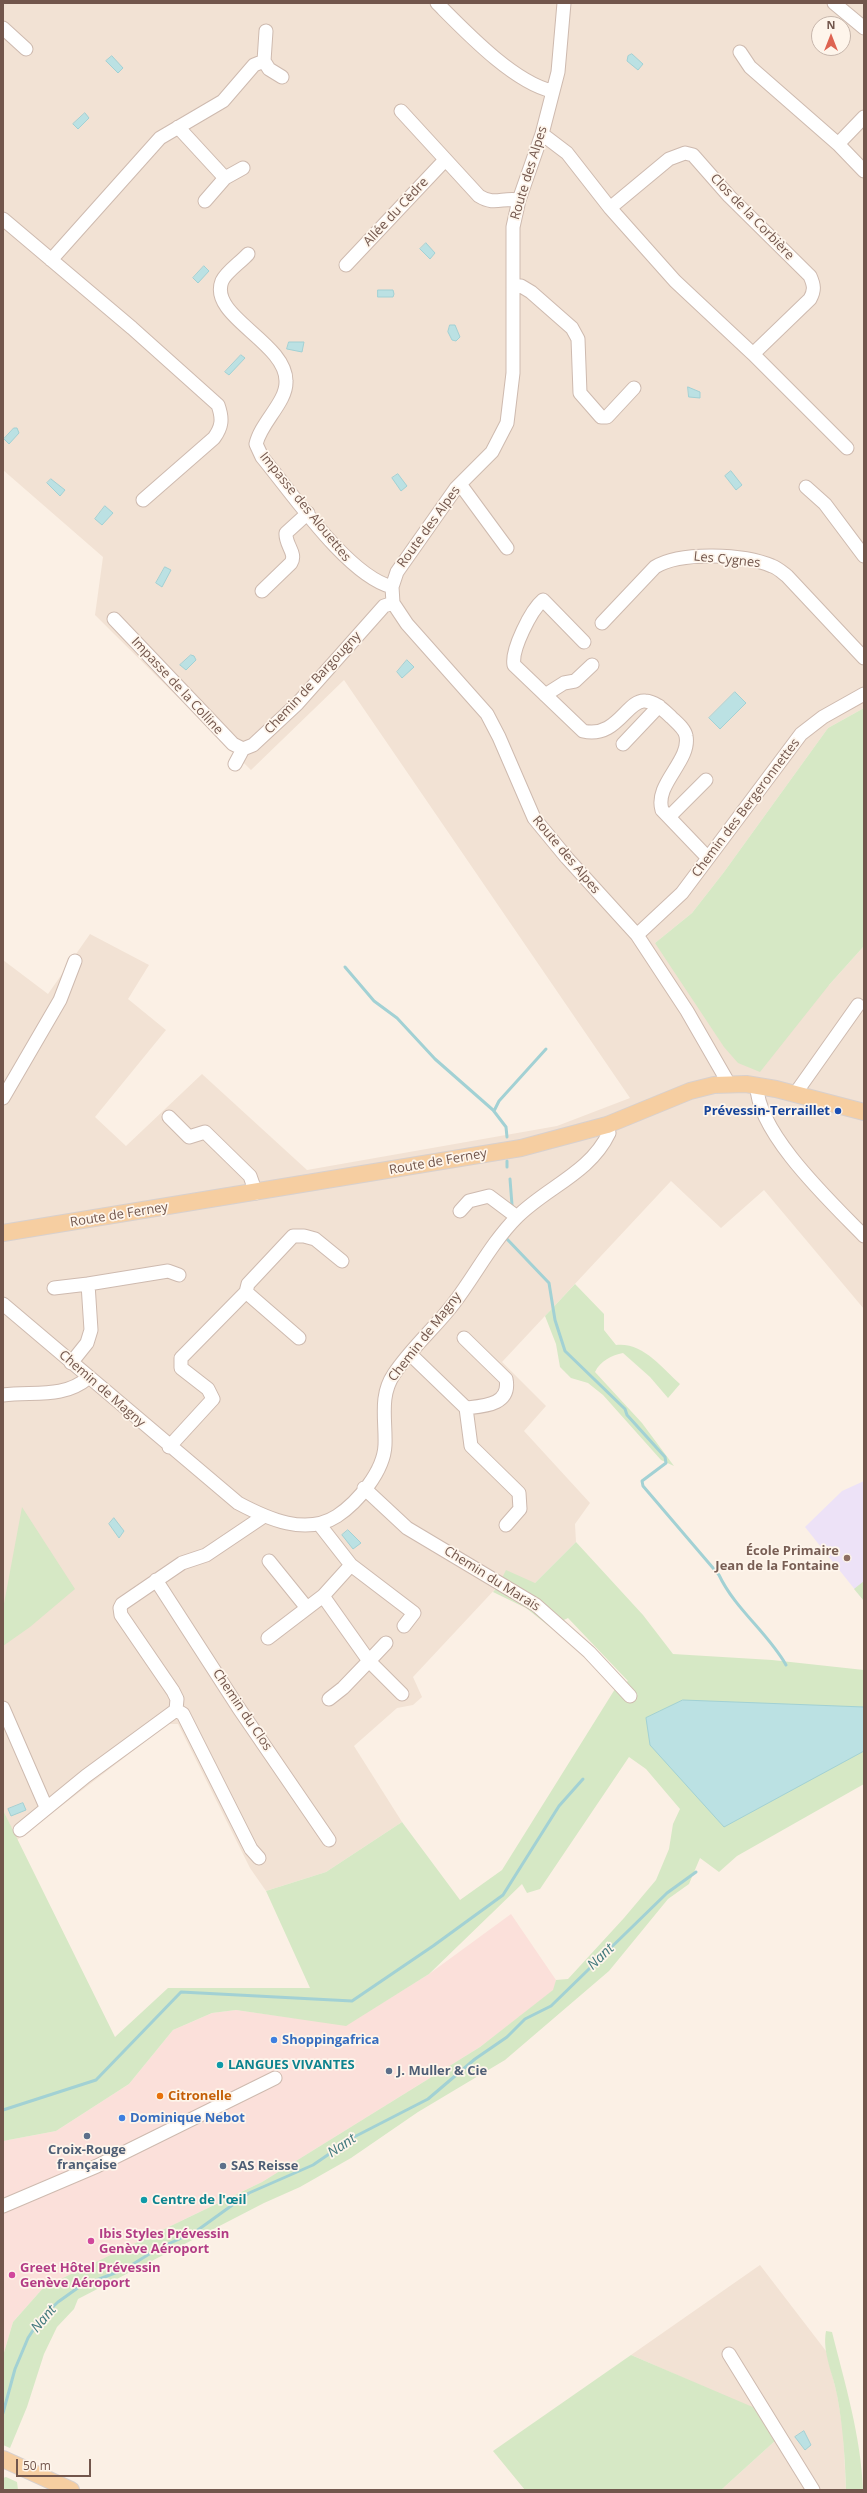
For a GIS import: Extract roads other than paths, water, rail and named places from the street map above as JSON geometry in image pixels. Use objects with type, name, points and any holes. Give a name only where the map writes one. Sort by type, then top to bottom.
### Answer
[{"type":"main road","name":"Route de Ferney","points":[[3,1233],[256,1193],[521,1148],[607,1125],[690,1091],[729,1084],[757,1086],[864,1112]]},
{"type":"main road","points":[[3,2459],[71,2490]]},
{"type":"street","points":[[437,3],[476,41],[519,76],[543,89],[552,91]]},
{"type":"street","name":"Route des Alpes","points":[[564,3],[558,72],[542,134],[519,200],[513,227],[513,373],[507,423],[492,452],[460,484],[397,572],[392,587],[393,603],[407,624],[488,714],[534,818],[567,858],[637,934],[687,1012],[729,1084]]},
{"type":"street","points":[[834,3],[864,28]]},
{"type":"street","points":[[3,28],[26,49]]},
{"type":"street","points":[[266,31],[264,61],[269,69],[282,77]]},
{"type":"street","points":[[740,52],[750,67],[838,144],[864,171]]},
{"type":"street","points":[[51,260],[160,138],[223,101],[254,65],[264,61]]},
{"type":"street","points":[[401,111],[479,196],[492,202],[505,199],[519,200]]},
{"type":"street","points":[[838,144],[864,117]]},
{"type":"street","points":[[178,127],[225,178]]},
{"type":"street","points":[[542,134],[567,153],[610,208],[675,281],[752,354],[847,448]]},
{"type":"street","name":"Clos de la Corbière","points":[[610,208],[668,159],[685,153],[693,155],[729,196],[810,276],[814,285],[814,291],[810,299],[752,354]]},
{"type":"street","name":"Allée du Cèdre","points":[[346,265],[446,160]]},
{"type":"street","points":[[205,201],[225,178],[243,168]]},
{"type":"street","points":[[3,219],[132,328],[218,405],[222,420],[220,430],[214,438],[143,500]]},
{"type":"street","name":"Impasse des Alouettes","points":[[248,254],[222,280],[220,294],[224,305],[276,354],[284,369],[286,382],[284,392],[265,422],[256,444],[262,457],[346,559],[382,585],[392,587]]},
{"type":"street","points":[[513,287],[521,286],[531,292],[572,328],[578,339],[580,393],[601,417],[607,417],[634,388]]},
{"type":"street","points":[[460,484],[508,548]]},
{"type":"street","points":[[806,487],[826,504],[864,556]]},
{"type":"street","points":[[262,591],[294,559],[293,552],[288,545],[286,533],[308,513]]},
{"type":"street","name":"Les Cygnes","points":[[602,623],[655,567],[665,560],[696,556],[759,562],[774,566],[787,576],[864,658]]},
{"type":"street","points":[[584,642],[543,600],[534,607],[513,658],[514,665],[582,731],[592,733],[610,727],[637,703],[644,701],[659,706],[686,735],[686,745],[662,793],[660,802],[662,810],[708,858]]},
{"type":"street","name":"Chemin de Bargougny","points":[[243,749],[253,746],[297,704],[384,606],[393,603]]},
{"type":"street","name":"Impasse de la Colline","points":[[114,619],[233,744],[243,749]]},
{"type":"street","points":[[545,695],[564,683],[575,681],[592,665]]},
{"type":"street","name":"Chemin des Bergeronnettes","points":[[637,934],[682,893],[801,734],[823,717],[864,694]]},
{"type":"street","points":[[623,744],[659,706]]},
{"type":"street","points":[[235,764],[243,749]]},
{"type":"street","points":[[669,817],[706,780]]},
{"type":"street","points":[[3,1098],[60,1000],[75,960]]},
{"type":"street","points":[[795,1094],[858,1005]]},
{"type":"street","points":[[757,1086],[757,1096],[762,1112],[787,1150],[816,1187],[864,1236]]},
{"type":"street","points":[[169,1117],[189,1137],[205,1132],[250,1176],[256,1193]]},
{"type":"street","name":"Chemin de Magny","points":[[3,1304],[169,1447],[238,1503],[264,1516],[302,1526],[319,1524],[350,1506],[376,1470],[384,1451],[384,1407],[387,1386],[400,1366],[454,1303],[497,1239],[517,1217],[547,1191],[587,1164],[602,1147],[609,1133],[607,1125]]},
{"type":"street","points":[[460,1211],[469,1201],[489,1196],[517,1217]]},
{"type":"street","points":[[169,1447],[213,1399],[213,1394],[208,1389],[181,1368],[180,1358],[246,1292],[248,1284],[293,1236],[304,1236],[315,1239],[342,1261]]},
{"type":"street","points":[[54,1288],[168,1271],[179,1275]]},
{"type":"street","points":[[71,1363],[87,1343],[91,1330],[88,1284]]},
{"type":"street","points":[[246,1292],[299,1338]]},
{"type":"street","points":[[464,1338],[506,1380],[508,1387],[502,1398],[492,1405],[466,1408]]},
{"type":"street","points":[[410,1354],[466,1408],[471,1446],[519,1493],[520,1509],[506,1525]]},
{"type":"street","points":[[3,1395],[64,1391],[80,1385],[88,1378]]},
{"type":"street","name":"Chemin du Marais","points":[[364,1488],[407,1528],[536,1605],[589,1652],[630,1696]]},
{"type":"street","points":[[20,1830],[46,1807],[176,1710],[177,1699],[173,1691],[129,1630],[120,1608],[130,1597],[156,1580],[182,1564],[206,1555],[264,1516]]},
{"type":"street","points":[[319,1524],[351,1565],[414,1613],[404,1626]]},
{"type":"street","points":[[269,1561],[307,1608]]},
{"type":"street","points":[[268,1638],[323,1596],[351,1565]]},
{"type":"street","name":"Chemin du Clos","points":[[156,1580],[238,1707],[329,1840]]},
{"type":"street","points":[[323,1596],[369,1661],[402,1694]]},
{"type":"street","points":[[328,1699],[386,1643]]},
{"type":"street","points":[[3,1708],[46,1807]]},
{"type":"street","points":[[176,1710],[183,1714],[251,1849],[259,1858]]},
{"type":"street","points":[[3,2206],[122,2154],[275,2078]]},
{"type":"street","points":[[730,2354],[813,2490]]},
{"type":"water","points":[[632,54],[643,64],[638,70],[627,61],[628,56]]},
{"type":"water","points":[[112,56],[123,68],[118,73],[106,61]]},
{"type":"water","points":[[85,113],[89,118],[78,129],[73,124]]},
{"type":"water","points":[[426,243],[435,253],[430,259],[420,249]]},
{"type":"water","points":[[204,266],[209,271],[198,283],[193,278]]},
{"type":"water","points":[[378,290],[393,290],[393,297],[378,297]]},
{"type":"water","points":[[450,325],[455,325],[460,337],[456,341],[452,340],[448,332]]},
{"type":"water","points":[[289,342],[304,342],[302,352],[287,349]]},
{"type":"water","points":[[241,355],[245,358],[229,375],[225,372]]},
{"type":"water","points":[[688,387],[700,392],[700,398],[689,397]]},
{"type":"water","points":[[14,428],[17,428],[19,433],[9,444],[4,439]]},
{"type":"water","points":[[731,471],[742,485],[736,490],[725,476]]},
{"type":"water","points":[[398,474],[407,486],[401,491],[392,478]]},
{"type":"water","points":[[51,479],[65,490],[60,496],[47,483]]},
{"type":"water","points":[[105,506],[113,513],[102,525],[95,519]]},
{"type":"water","points":[[165,567],[171,570],[162,587],[156,583]]},
{"type":"water","points":[[191,655],[194,656],[196,660],[186,670],[180,665]]},
{"type":"water","points":[[407,660],[414,667],[402,678],[397,672]]},
{"type":"water","points":[[735,692],[746,703],[720,729],[709,718]]},
{"type":"water","points":[[114,1518],[124,1531],[119,1538],[109,1524]]},
{"type":"water","points":[[348,1530],[361,1543],[353,1549],[342,1535]]},
{"type":"water","points":[[683,1700],[864,1707],[864,1751],[724,1827],[650,1745],[646,1718]]},
{"type":"water","points":[[23,1803],[26,1810],[11,1816],[8,1809]]},
{"type":"water","points":[[804,2431],[811,2445],[805,2450],[795,2437]]},
{"type":"waterway","points":[[345,967],[374,1001],[397,1018],[435,1059],[493,1110],[506,1127],[507,1137]]},
{"type":"waterway","points":[[494,1111],[499,1101],[546,1049]]},
{"type":"waterway","points":[[507,1161],[507,1167]]},
{"type":"waterway","points":[[510,1179],[512,1205]]},
{"type":"waterway","points":[[506,1238],[549,1283],[555,1320],[565,1351],[625,1409],[627,1415],[665,1457],[666,1463],[642,1481],[643,1486],[719,1575],[742,1610],[779,1653],[786,1665]]},
{"type":"waterway","name":"Nant","points":[[3,2110],[96,2080],[181,1992],[352,2001],[433,1946],[503,1895],[559,1806],[583,1779]]},
{"type":"waterway","name":"Nant","points":[[3,2413],[15,2369],[28,2338],[41,2318],[58,2302],[79,2287],[125,2269],[159,2248],[195,2232],[249,2193],[313,2165],[354,2137],[428,2099],[475,2059],[507,2037],[525,2019],[551,2006],[667,1893],[696,1872]]},
{"type":"place","name":"Prévessin-Terraillet","points":[[838,1111]]},
{"type":"place","name":"École Primaire Jean de la Fontaine","points":[[847,1558]]},
{"type":"place","name":"Shoppingafrica","points":[[274,2040]]},
{"type":"place","name":"LANGUES VIVANTES","points":[[220,2065]]},
{"type":"place","name":"J. Muller & Cie","points":[[389,2071]]},
{"type":"place","name":"Citronelle","points":[[160,2096]]},
{"type":"place","name":"Dominique Nebot","points":[[122,2118]]},
{"type":"place","name":"Croix-Rouge française","points":[[87,2136]]},
{"type":"place","name":"SAS Reisse","points":[[223,2166]]},
{"type":"place","name":"Centre de l'œil","points":[[144,2200]]},
{"type":"place","name":"Ibis Styles Prévessin Genève Aéroport","points":[[91,2241]]},
{"type":"place","name":"Greet Hôtel Prévessin Genève Aéroport","points":[[12,2275]]}]
